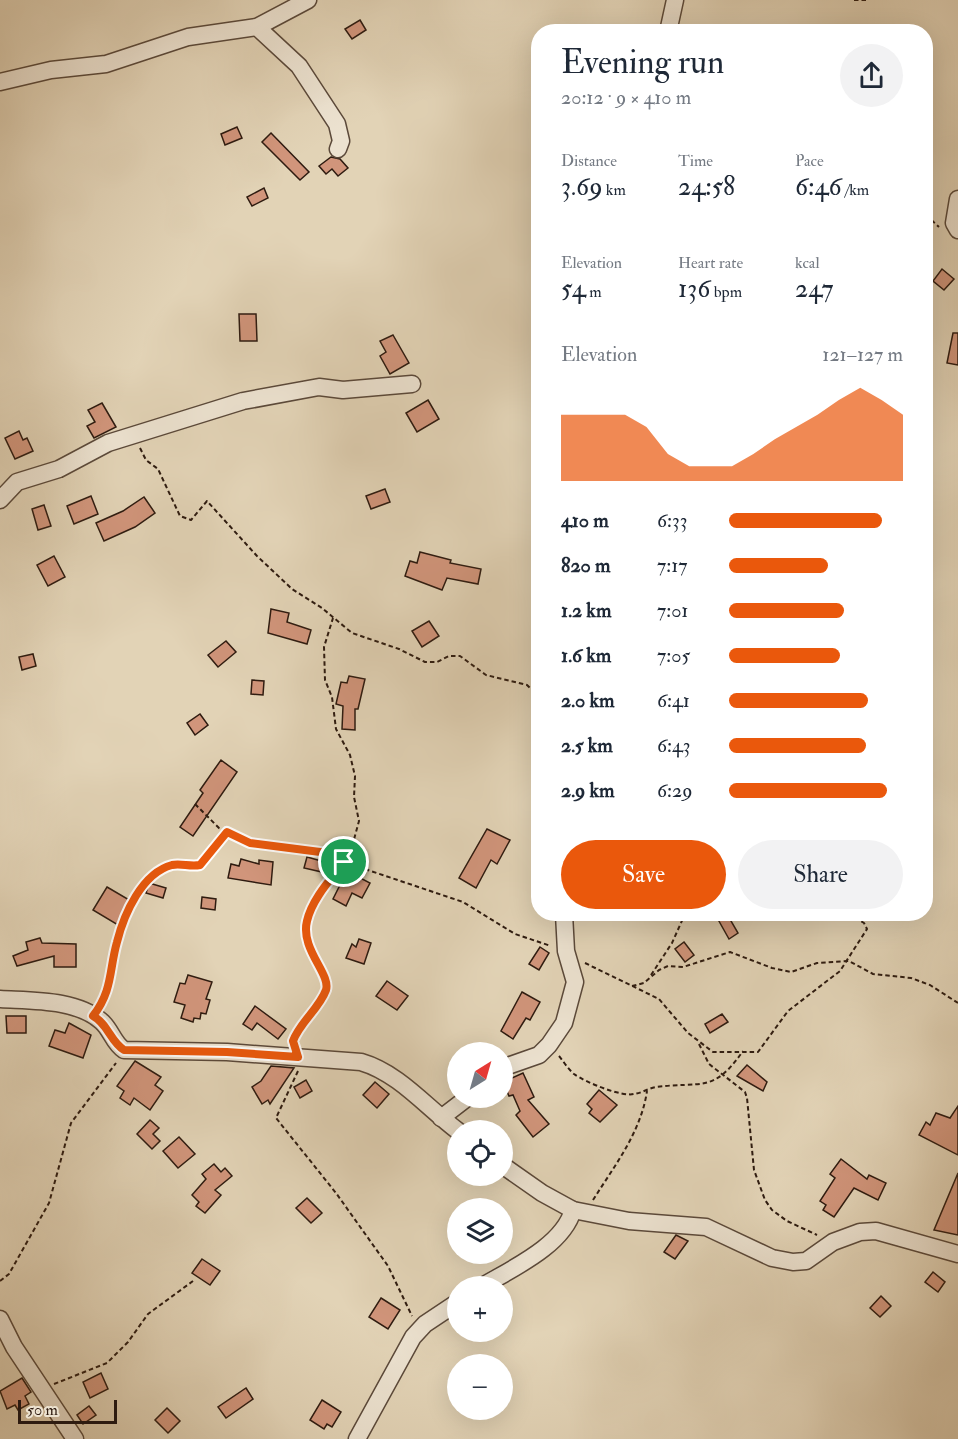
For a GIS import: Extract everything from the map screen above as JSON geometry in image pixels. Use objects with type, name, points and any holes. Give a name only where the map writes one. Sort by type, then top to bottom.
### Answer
[{"type":"street","points":[[0,82],[51,70],[106,64],[188,37],[257,27],[308,0]]},
{"type":"street","points":[[670,24],[675,0]]},
{"type":"street","points":[[257,27],[298,66],[337,124],[341,141],[338,149]]},
{"type":"street","points":[[958,199],[954,223],[958,230]]},
{"type":"street","points":[[0,500],[17,482],[59,469],[108,443],[267,396],[287,395],[319,387],[343,390],[412,384]]},
{"type":"street","points":[[513,1064],[539,1055],[564,1023],[576,982],[566,951],[564,921]]},
{"type":"street","points":[[0,999],[47,1002],[93,1016],[105,1025],[115,1042],[124,1050],[227,1052],[373,1065],[389,1074],[447,1123]]},
{"type":"street","points":[[441,1118],[454,1108]]},
{"type":"street","points":[[513,1173],[542,1193],[579,1211],[639,1222],[706,1227],[772,1258],[793,1262],[806,1261],[833,1242],[860,1232],[876,1231],[958,1254]]},
{"type":"street","points":[[500,1276],[536,1255],[579,1211]]},
{"type":"street","points":[[357,1439],[413,1337],[425,1324],[447,1309]]},
{"type":"street","points":[[0,1319],[14,1347],[75,1439]]},
{"type":"path","points":[[854,0],[867,0]]},
{"type":"path","points":[[139,435],[142,455],[158,469],[180,516],[191,520],[207,501],[257,556],[292,589],[352,633],[399,649],[425,662],[438,662],[449,656],[460,656],[486,675],[527,685],[531,689]]},
{"type":"path","points":[[333,618],[324,647],[325,680],[332,698],[336,729],[350,755],[355,776],[354,797],[359,821],[353,843],[344,862],[320,893],[307,919],[305,933],[310,953],[327,979],[326,990],[298,1029],[293,1041],[298,1057],[298,1072],[276,1118],[336,1193],[388,1266],[409,1304],[413,1337]]},
{"type":"path","points":[[195,804],[219,828],[250,843],[328,853],[344,862],[463,902],[516,934],[566,951],[659,999],[698,1042],[713,1052],[758,1052],[774,1026],[788,1011],[828,982],[849,961],[867,929],[860,921]]},
{"type":"path","points":[[93,1016],[109,986],[121,931],[146,880],[173,865],[200,865],[227,832]]},
{"type":"path","points":[[650,978],[672,943],[681,921]]},
{"type":"path","points":[[632,987],[644,983],[668,966],[682,966],[730,952],[772,968],[790,972],[817,963],[849,961],[873,974],[911,978],[930,985],[958,1004]]},
{"type":"path","points":[[698,1042],[704,1056],[722,1076],[745,1092],[754,1170],[767,1203],[787,1221],[833,1242]]},
{"type":"path","points":[[549,1045],[574,1073],[597,1086],[632,1095],[647,1090],[716,1081],[743,1051]]},
{"type":"path","points":[[0,1281],[9,1274],[49,1203],[71,1123],[108,1077],[124,1050]]},
{"type":"path","points":[[579,1211],[611,1173],[625,1146],[636,1133],[647,1090]]},
{"type":"path","points":[[44,1390],[107,1363],[128,1342],[148,1314],[193,1281]]},
{"type":"building","points":[[360,20],[366,30],[352,39],[345,29]]},
{"type":"building","points":[[237,127],[242,138],[225,145],[221,134]]},
{"type":"building","points":[[271,133],[309,172],[300,180],[262,142]]},
{"type":"building","points":[[331,157],[340,159],[348,168],[338,176],[332,169],[326,174],[319,166]]},
{"type":"building","points":[[264,188],[268,198],[252,206],[247,197]]},
{"type":"building","points":[[942,269],[954,279],[944,290],[933,281]]},
{"type":"building","points":[[239,314],[256,314],[257,341],[240,341]]},
{"type":"building","points":[[953,333],[958,333],[958,365],[947,363]]},
{"type":"building","points":[[393,335],[409,363],[390,374],[380,356],[386,352],[380,341]]},
{"type":"building","points":[[428,400],[439,419],[417,432],[406,413]]},
{"type":"building","points":[[102,403],[116,427],[94,438],[87,426],[95,422],[88,410]]},
{"type":"building","points":[[19,431],[23,440],[27,438],[33,451],[15,459],[5,438]]},
{"type":"building","points":[[385,489],[390,502],[371,509],[366,496]]},
{"type":"building","points":[[91,496],[98,514],[74,524],[67,506]]},
{"type":"building","points":[[144,497],[155,513],[135,527],[104,541],[96,523],[123,511]]},
{"type":"building","points":[[44,505],[51,526],[38,530],[32,509]]},
{"type":"building","points":[[420,552],[451,560],[450,563],[481,569],[478,584],[447,578],[442,590],[405,576],[410,561],[417,563]]},
{"type":"building","points":[[54,556],[65,577],[48,586],[37,565]]},
{"type":"building","points":[[271,609],[289,613],[287,622],[311,630],[307,644],[268,633]]},
{"type":"building","points":[[429,621],[439,636],[422,647],[412,631]]},
{"type":"building","points":[[226,641],[236,652],[218,667],[208,655]]},
{"type":"building","points":[[33,654],[36,666],[22,670],[19,657]]},
{"type":"building","points":[[349,676],[365,679],[358,709],[355,709],[355,730],[342,729],[343,706],[336,704],[341,682],[347,683]]},
{"type":"building","points":[[252,680],[264,681],[263,695],[251,694]]},
{"type":"building","points":[[200,714],[208,725],[195,735],[187,723]]},
{"type":"building","points":[[221,760],[237,772],[193,836],[180,827],[203,793],[200,790]]},
{"type":"building","points":[[487,829],[510,840],[497,864],[491,860],[476,888],[459,878]]},
{"type":"building","points":[[307,857],[325,862],[322,872],[304,868]]},
{"type":"building","points":[[241,859],[259,864],[259,860],[273,862],[271,885],[228,878],[231,864],[239,866]]},
{"type":"building","points":[[347,871],[370,883],[362,898],[352,893],[346,906],[333,899]]},
{"type":"building","points":[[149,883],[166,888],[163,898],[146,893]]},
{"type":"building","points":[[107,887],[131,901],[118,925],[93,910]]},
{"type":"building","points":[[202,897],[216,899],[215,910],[201,908]]},
{"type":"building","points":[[719,921],[731,921],[738,933],[729,939]]},
{"type":"building","points":[[40,938],[42,943],[76,944],[76,967],[54,967],[54,956],[17,966],[13,956],[28,950],[26,942]]},
{"type":"building","points":[[359,939],[371,943],[364,964],[346,958],[352,944],[356,947]]},
{"type":"building","points":[[684,942],[694,955],[685,962],[675,949]]},
{"type":"building","points":[[540,947],[549,953],[539,970],[529,964]]},
{"type":"building","points":[[188,975],[212,982],[206,999],[210,1000],[206,1014],[201,1013],[200,1019],[194,1018],[193,1022],[181,1018],[185,1005],[174,1002],[180,983],[185,984]]},
{"type":"building","points":[[387,981],[408,996],[397,1010],[376,996]]},
{"type":"building","points":[[522,992],[540,1002],[530,1020],[526,1018],[513,1039],[501,1031]]},
{"type":"building","points":[[255,1006],[286,1029],[278,1039],[257,1023],[252,1030],[243,1024]]},
{"type":"building","points":[[722,1014],[728,1022],[710,1033],[705,1024]]},
{"type":"building","points":[[6,1016],[26,1016],[26,1033],[7,1033]]},
{"type":"building","points":[[69,1023],[91,1035],[83,1058],[49,1046],[55,1030],[65,1033]]},
{"type":"building","points":[[135,1061],[161,1077],[155,1085],[163,1091],[150,1110],[134,1098],[130,1105],[120,1098],[124,1091],[117,1086]]},
{"type":"building","points":[[747,1065],[767,1082],[763,1091],[737,1076]]},
{"type":"building","points":[[271,1066],[294,1068],[270,1104],[268,1100],[262,1104],[252,1087],[261,1081]]},
{"type":"building","points":[[523,1073],[534,1097],[528,1100],[549,1124],[533,1137],[516,1115],[520,1111],[513,1095],[513,1078]]},
{"type":"building","points":[[306,1080],[312,1091],[300,1098],[294,1087]]},
{"type":"building","points":[[375,1082],[389,1094],[377,1108],[363,1095]]},
{"type":"building","points":[[599,1090],[617,1105],[600,1122],[589,1113],[592,1109],[587,1104]]},
{"type":"building","points":[[958,1106],[958,1155],[919,1135],[926,1122],[930,1125],[936,1113],[950,1118]]},
{"type":"building","points":[[150,1120],[159,1128],[153,1134],[160,1141],[152,1149],[137,1134]]},
{"type":"building","points":[[179,1137],[195,1154],[178,1168],[163,1151]]},
{"type":"building","points":[[841,1159],[867,1179],[869,1175],[886,1183],[878,1200],[854,1188],[834,1217],[823,1210],[826,1205],[820,1201],[835,1178],[830,1174]]},
{"type":"building","points":[[214,1164],[221,1172],[225,1168],[232,1176],[215,1190],[221,1195],[205,1213],[196,1206],[199,1202],[192,1195],[206,1179],[202,1174]]},
{"type":"building","points":[[958,1173],[958,1235],[934,1230]]},
{"type":"building","points":[[307,1198],[322,1213],[311,1223],[296,1208]]},
{"type":"building","points":[[676,1235],[688,1241],[675,1259],[664,1252]]},
{"type":"building","points":[[202,1259],[220,1271],[210,1285],[192,1273]]},
{"type":"building","points":[[933,1272],[945,1282],[938,1292],[925,1282]]},
{"type":"building","points":[[881,1296],[891,1306],[880,1317],[870,1308]]},
{"type":"building","points":[[381,1298],[400,1310],[388,1329],[369,1317]]},
{"type":"building","points":[[101,1373],[108,1389],[90,1398],[83,1382]]},
{"type":"building","points":[[22,1378],[31,1392],[25,1396],[29,1404],[18,1410],[15,1405],[7,1409],[0,1391]]},
{"type":"building","points":[[246,1388],[253,1399],[226,1418],[218,1407]]},
{"type":"building","points":[[322,1400],[341,1412],[332,1427],[327,1424],[324,1429],[310,1420]]},
{"type":"building","points":[[89,1406],[96,1415],[83,1424],[77,1415]]},
{"type":"building","points":[[167,1408],[180,1421],[168,1433],[155,1420]]},
{"type":"route","points":[[227,832],[250,843],[288,846],[328,853],[344,862],[320,893],[307,919],[305,933],[310,953],[327,979],[326,990],[298,1029],[293,1041],[298,1057],[227,1052],[124,1050],[115,1042],[105,1025],[93,1016],[102,1004],[109,986],[116,943],[146,880],[173,865],[192,867],[200,865],[227,832]]}]
